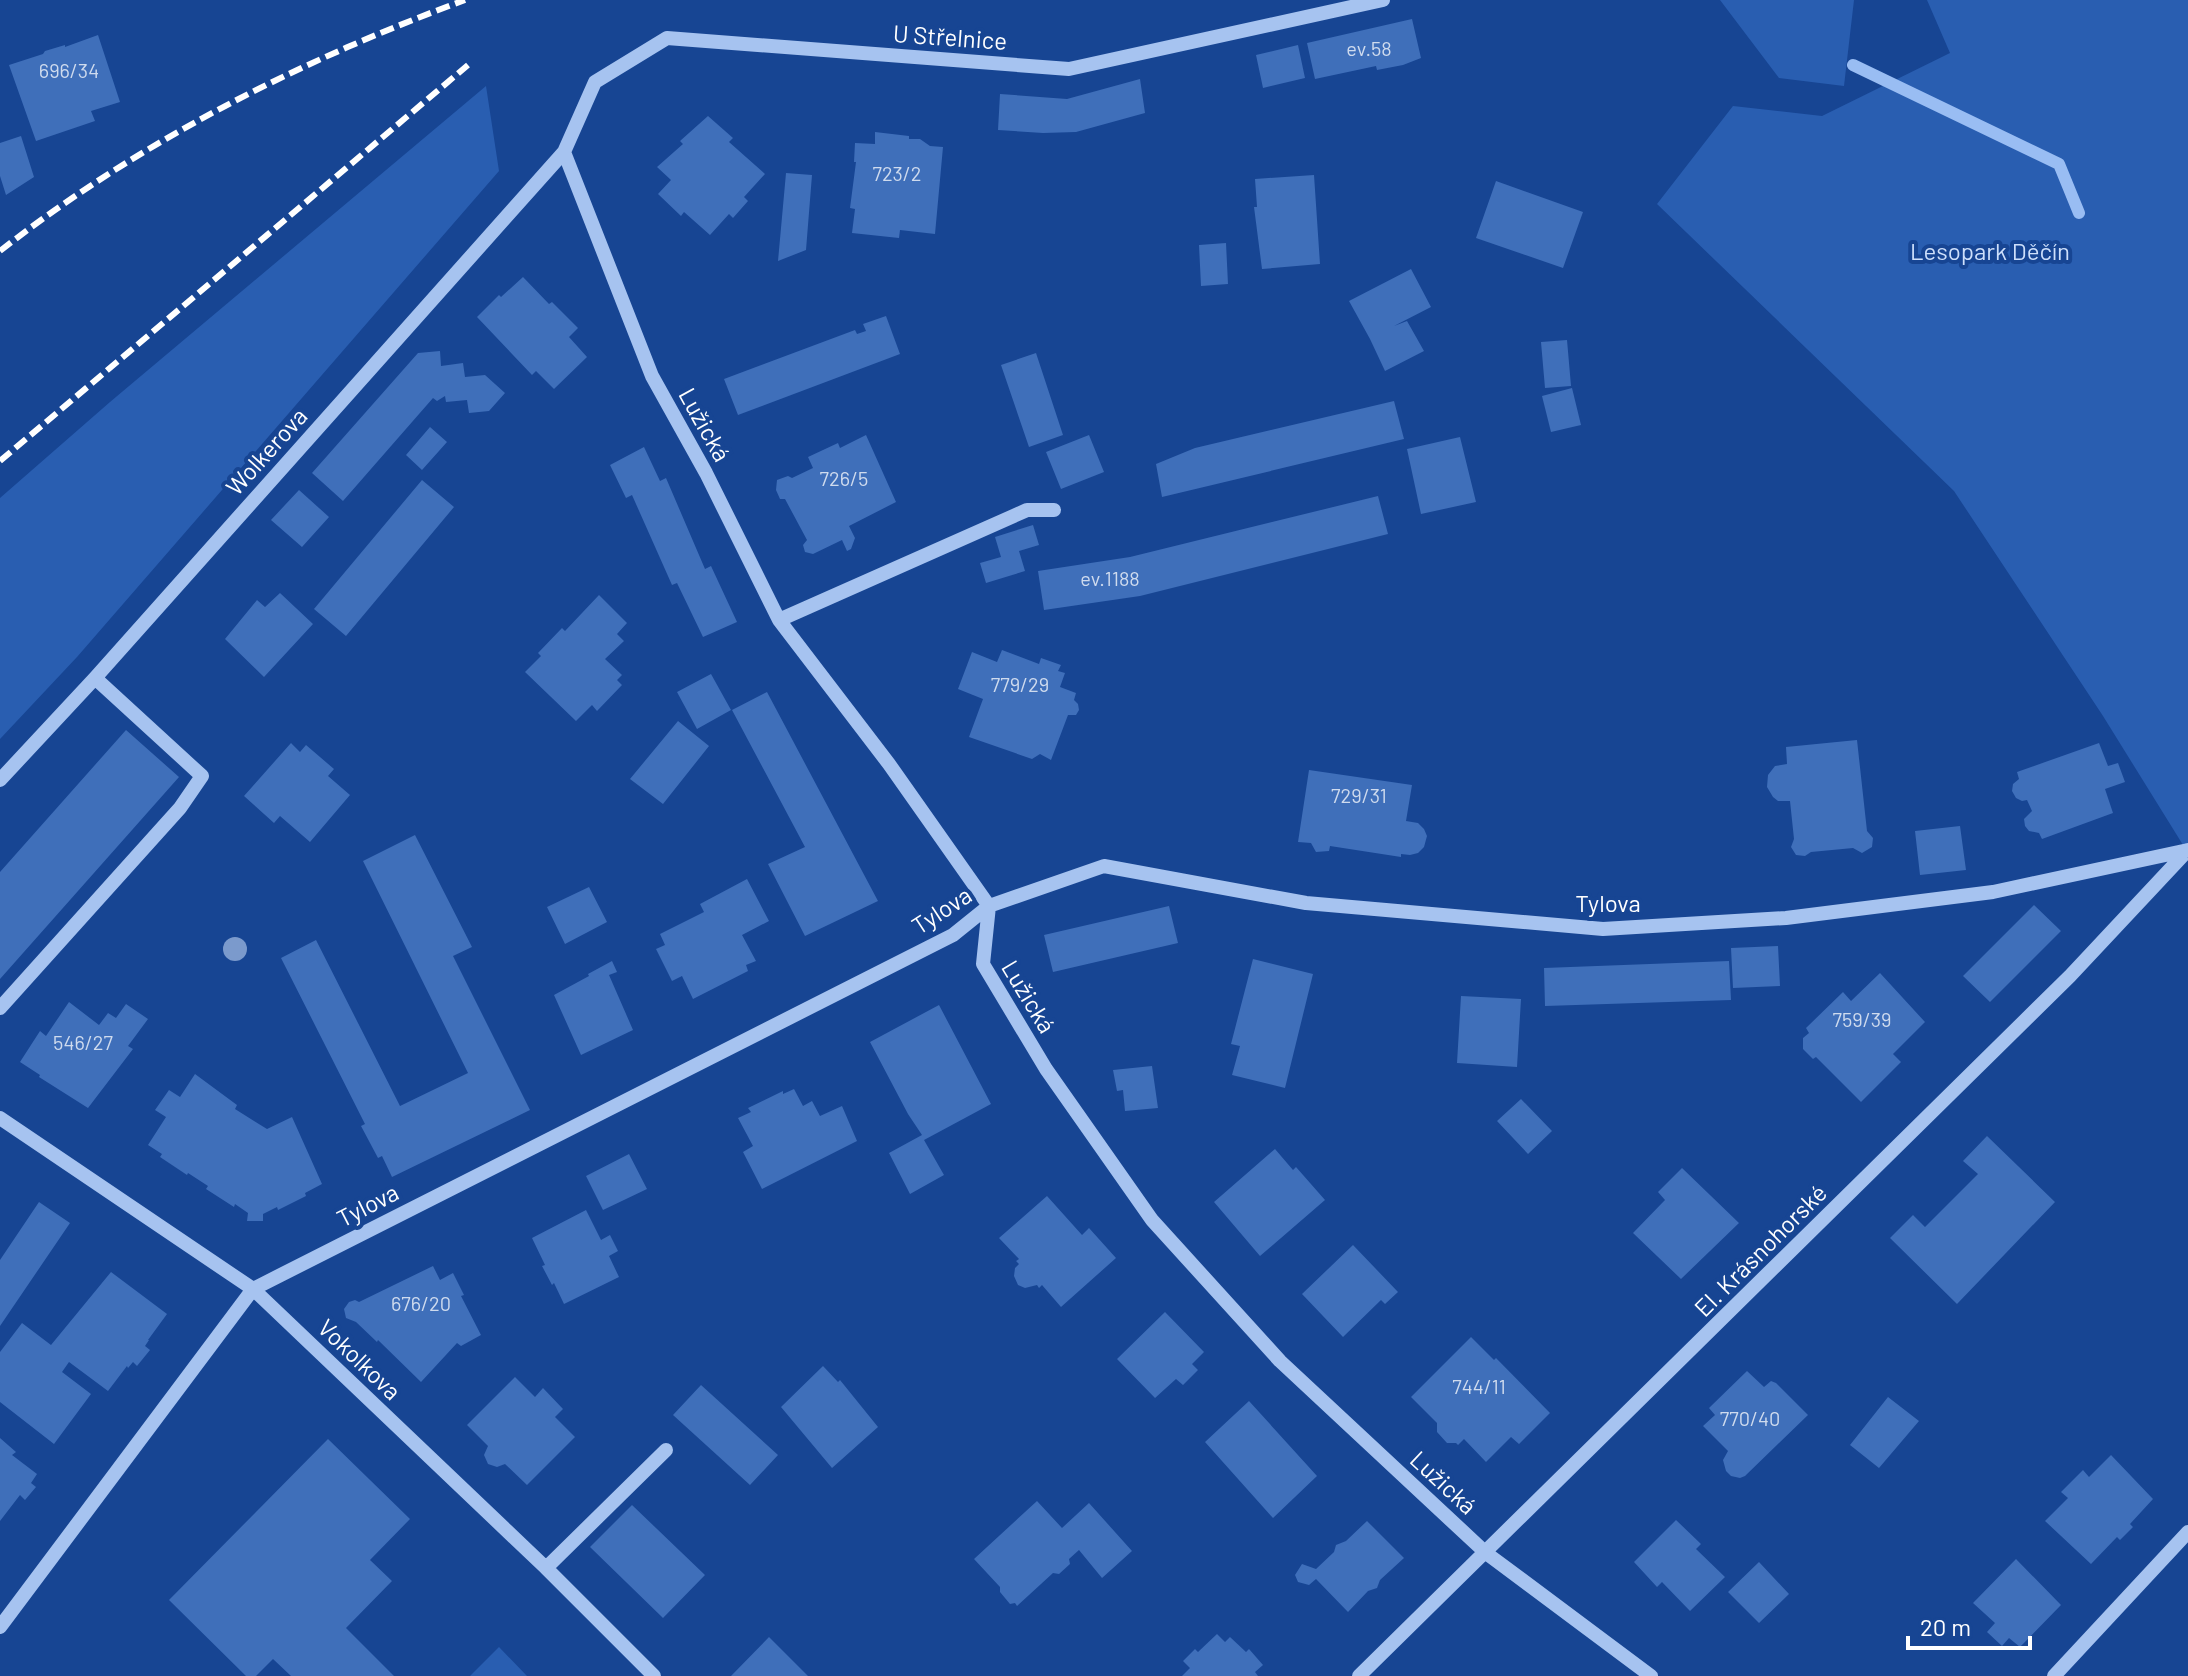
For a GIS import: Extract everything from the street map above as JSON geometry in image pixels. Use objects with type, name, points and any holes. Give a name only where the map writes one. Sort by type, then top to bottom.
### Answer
[{"type":"street","name":"U Střelnice","points":[[564,152],[595,82],[667,38],[1069,69],[1383,0]]},
{"type":"street","name":"Lužická","points":[[564,152],[652,376],[706,473],[779,620],[889,764],[989,906],[983,964],[1046,1069],[1152,1220],[1280,1361],[1486,1553],[1651,1676]]},
{"type":"street","name":"Wolkerova","points":[[0,780],[95,678],[564,152]]},
{"type":"street","points":[[779,620],[1027,510],[1054,510]]},
{"type":"street","points":[[0,1008],[180,808],[202,776],[95,678]]},
{"type":"street","name":"Tylova","points":[[0,1627],[253,1289],[953,935],[989,906],[1104,866],[1306,903],[1603,929],[1796,917],[1993,892],[2188,850]]},
{"type":"street","name":"El. Krásnohorské","points":[[1359,1676],[2070,976],[2188,850]]},
{"type":"street","name":"Vokolkova","points":[[0,1118],[253,1289],[546,1568],[654,1676]]},
{"type":"street","points":[[546,1568],[666,1450]]},
{"type":"street","points":[[2054,1676],[2188,1532]]},
{"type":"green space","points":[[1720,0],[1854,0],[1844,86],[1779,78]]},
{"type":"green space","name":"Lesopark Děčín","points":[[1927,0],[2188,0],[2188,853],[2103,716],[1954,491],[1657,204],[1733,106],[1822,116],[1950,53]]},
{"type":"green space","points":[[486,86],[499,171],[77,657],[0,739],[0,498]]},
{"type":"green space","points":[[499,1647],[527,1676],[470,1676]]},
{"type":"building","points":[[1412,19],[1421,58],[1403,65],[1377,70],[1376,66],[1315,79],[1307,43]]},
{"type":"building","points":[[98,35],[120,102],[91,111],[95,121],[36,141],[9,65]]},
{"type":"building","points":[[1298,45],[1305,78],[1263,88],[1256,55]]},
{"type":"building","points":[[1140,79],[1145,113],[1076,132],[998,130],[1000,94],[1067,99]]},
{"type":"building","points":[[708,116],[733,138],[729,142],[765,174],[744,197],[748,201],[733,218],[729,214],[710,235],[684,212],[681,216],[658,194],[671,180],[657,167]]},
{"type":"building","points":[[875,132],[909,136],[909,139],[920,139],[930,146],[943,147],[935,234],[900,230],[899,238],[852,233],[855,209],[850,208],[856,162],[855,143],[875,144]]},
{"type":"building","points":[[21,136],[34,177],[6,195],[0,176],[0,143]]},
{"type":"building","points":[[786,173],[812,175],[806,250],[778,261]]},
{"type":"building","points":[[1314,175],[1320,264],[1262,269],[1254,207],[1257,207],[1255,179]]},
{"type":"building","points":[[1496,181],[1583,212],[1563,268],[1476,238]]},
{"type":"building","points":[[1226,243],[1228,284],[1201,286],[1199,245]]},
{"type":"building","points":[[1411,269],[1431,307],[1394,326],[1407,321],[1424,351],[1385,371],[1349,301]]},
{"type":"building","points":[[523,277],[578,328],[569,337],[587,357],[554,389],[536,371],[532,375],[477,317]]},
{"type":"building","points":[[886,316],[900,354],[738,415],[724,379],[855,330],[857,334],[866,331],[863,324]]},
{"type":"building","points":[[1567,340],[1571,386],[1545,388],[1541,342]]},
{"type":"building","points":[[440,351],[441,366],[463,363],[465,377],[485,375],[505,393],[489,411],[469,413],[467,400],[446,402],[445,396],[437,401],[433,398],[343,501],[312,473],[418,353]]},
{"type":"building","points":[[1036,353],[1063,435],[1029,447],[1001,365]]},
{"type":"building","points":[[1572,388],[1581,425],[1551,432],[1542,396]]},
{"type":"building","points":[[1394,401],[1404,439],[1162,497],[1156,464],[1195,448]]},
{"type":"building","points":[[430,427],[447,442],[422,470],[406,455]]},
{"type":"building","points":[[866,435],[896,502],[849,526],[855,538],[851,549],[847,551],[842,540],[813,554],[805,552],[803,545],[807,540],[785,499],[780,499],[776,490],[777,480],[788,476],[792,478],[813,468],[808,457],[838,443],[840,448]]},
{"type":"building","points":[[1089,435],[1104,472],[1061,489],[1046,452]]},
{"type":"building","points":[[1460,437],[1476,502],[1421,514],[1407,449]]},
{"type":"building","points":[[644,447],[660,481],[666,478],[705,569],[711,566],[737,622],[703,637],[677,583],[672,585],[632,495],[626,498],[610,465]]},
{"type":"building","points":[[422,480],[454,507],[346,636],[314,609]]},
{"type":"building","points":[[299,490],[329,517],[302,547],[271,520]]},
{"type":"building","points":[[1378,496],[1388,534],[1140,596],[1044,610],[1038,571],[1130,557]]},
{"type":"building","points":[[1033,525],[1039,545],[1019,551],[1025,571],[986,583],[980,563],[1001,557],[995,537]]},
{"type":"building","points":[[280,593],[313,624],[264,677],[225,639],[257,600],[265,607]]},
{"type":"building","points":[[599,595],[627,623],[617,634],[624,641],[605,659],[622,675],[617,680],[622,685],[597,711],[592,705],[576,721],[525,672],[562,628],[565,631]]},
{"type":"building","points":[[1002,650],[1039,664],[1041,658],[1061,665],[1058,671],[1065,673],[1060,687],[1076,693],[1074,700],[1079,710],[1076,715],[1068,715],[1051,760],[1040,754],[1032,759],[969,737],[983,699],[958,689],[972,652],[997,662]]},
{"type":"building","points":[[711,674],[731,710],[697,729],[677,692]]},
{"type":"building","points":[[767,692],[878,901],[805,936],[768,864],[805,847],[732,710]]},
{"type":"building","points":[[678,721],[709,746],[663,804],[630,779]]},
{"type":"building","points":[[126,730],[179,777],[0,979],[0,872]]},
{"type":"building","points":[[1857,740],[1867,831],[1873,838],[1872,847],[1862,853],[1853,848],[1796,855],[1791,847],[1794,839],[1790,801],[1778,801],[1773,797],[1767,787],[1768,775],[1775,766],[1787,764],[1786,747]]},
{"type":"building","points":[[291,743],[300,752],[306,745],[334,769],[328,776],[350,795],[310,842],[280,816],[274,823],[244,796]]},
{"type":"building","points":[[2099,743],[2108,766],[2118,763],[2125,782],[2105,789],[2113,813],[2042,839],[2039,833],[2029,831],[2024,819],[2032,811],[2027,800],[2016,798],[2012,791],[2013,784],[2019,779],[2017,772]]},
{"type":"building","points":[[1309,770],[1412,785],[1406,821],[1418,823],[1424,829],[1427,836],[1424,847],[1418,853],[1401,854],[1401,857],[1330,846],[1329,851],[1316,852],[1311,843],[1298,842]]},
{"type":"building","points":[[1960,826],[1966,870],[1920,875],[1915,831]]},
{"type":"building","points":[[415,835],[472,947],[453,956],[530,1110],[392,1177],[361,1126],[365,1124],[281,958],[316,940],[400,1106],[468,1073],[363,861]]},
{"type":"building","points":[[747,879],[769,921],[742,935],[756,961],[746,965],[748,971],[693,999],[682,976],[672,981],[656,949],[665,945],[660,934],[704,912],[700,904]]},
{"type":"building","points":[[589,887],[607,922],[565,944],[547,907]]},
{"type":"building","points":[[2034,905],[2061,931],[1990,1002],[1963,976]]},
{"type":"building","points":[[1169,906],[1178,943],[1053,972],[1044,935]]},
{"type":"building","points":[[1778,946],[1780,986],[1733,988],[1731,948]]},
{"type":"building","points":[[1253,959],[1313,974],[1285,1088],[1232,1075],[1240,1046],[1231,1044]]},
{"type":"building","points":[[612,961],[617,972],[609,975],[633,1030],[581,1055],[554,995]]},
{"type":"building","points":[[1729,961],[1731,1000],[1545,1006],[1544,968]]},
{"type":"building","points":[[1880,973],[1925,1022],[1893,1054],[1901,1062],[1861,1102],[1816,1057],[1813,1059],[1803,1049],[1803,1038],[1809,1033],[1806,1028],[1843,992],[1851,1001]]},
{"type":"building","points":[[1461,996],[1521,999],[1517,1067],[1457,1063]]},
{"type":"building","points":[[69,1002],[99,1025],[108,1013],[116,1018],[126,1004],[148,1019],[128,1046],[133,1049],[88,1108],[20,1062],[40,1031],[46,1036]]},
{"type":"building","points":[[939,1005],[991,1104],[924,1140],[944,1175],[910,1194],[889,1153],[922,1135],[870,1042]]},
{"type":"building","points":[[1152,1066],[1158,1108],[1125,1111],[1123,1090],[1117,1091],[1113,1070]]},
{"type":"building","points":[[195,1074],[237,1105],[235,1109],[267,1129],[292,1117],[322,1184],[305,1193],[306,1196],[263,1214],[263,1221],[247,1221],[248,1213],[235,1204],[234,1207],[206,1189],[208,1186],[160,1157],[162,1154],[148,1145],[166,1117],[155,1110],[169,1090],[180,1097]]},
{"type":"building","points":[[794,1089],[803,1106],[812,1101],[820,1116],[842,1106],[857,1141],[762,1189],[743,1152],[753,1146],[738,1118],[751,1112],[748,1108]]},
{"type":"building","points":[[1521,1099],[1552,1131],[1528,1154],[1497,1121]]},
{"type":"building","points":[[1987,1136],[2055,1202],[1957,1304],[1890,1238],[1913,1215],[1925,1227],[1978,1174],[1963,1161]]},
{"type":"building","points":[[1275,1149],[1325,1200],[1260,1256],[1214,1202]]},
{"type":"building","points":[[629,1154],[647,1189],[603,1210],[586,1176]]},
{"type":"building","points":[[1682,1168],[1739,1223],[1681,1279],[1633,1233],[1665,1200],[1658,1192]]},
{"type":"building","points":[[1047,1196],[1082,1235],[1089,1228],[1116,1258],[1061,1307],[1042,1285],[1039,1288],[1037,1285],[1025,1288],[1018,1285],[1014,1276],[1019,1259],[999,1238]]},
{"type":"building","points":[[39,1202],[70,1223],[0,1326],[0,1260]]},
{"type":"building","points":[[586,1210],[601,1240],[610,1235],[618,1251],[609,1256],[619,1277],[564,1304],[542,1266],[545,1265],[532,1238]]},
{"type":"building","points":[[1353,1245],[1398,1292],[1385,1304],[1381,1300],[1343,1337],[1302,1294]]},
{"type":"building","points":[[433,1266],[440,1280],[453,1273],[481,1335],[461,1346],[457,1343],[421,1382],[378,1340],[346,1318],[344,1309],[349,1302],[359,1302]]},
{"type":"building","points":[[111,1272],[167,1314],[145,1346],[150,1350],[137,1366],[133,1362],[127,1366],[108,1391],[69,1362],[62,1372],[91,1394],[54,1444],[0,1402],[0,1352],[22,1323],[51,1345]]},
{"type":"building","points":[[1165,1312],[1204,1352],[1192,1364],[1198,1370],[1183,1385],[1176,1379],[1155,1398],[1117,1359]]},
{"type":"building","points":[[1471,1337],[1550,1413],[1519,1444],[1511,1437],[1486,1462],[1464,1439],[1458,1445],[1447,1443],[1437,1432],[1437,1423],[1411,1397]]},
{"type":"building","points":[[823,1366],[838,1382],[840,1380],[878,1427],[832,1468],[781,1407]]},
{"type":"building","points":[[1747,1371],[1764,1387],[1771,1381],[1776,1383],[1808,1415],[1740,1478],[1726,1471],[1723,1460],[1728,1451],[1703,1426],[1715,1415],[1709,1408]]},
{"type":"building","points":[[515,1377],[535,1397],[543,1388],[563,1409],[555,1417],[575,1437],[527,1485],[505,1464],[497,1467],[488,1464],[484,1455],[488,1446],[467,1425]]},
{"type":"building","points":[[701,1385],[778,1455],[750,1485],[673,1415]]},
{"type":"building","points":[[1888,1397],[1919,1421],[1879,1468],[1850,1445]]},
{"type":"building","points":[[1249,1401],[1317,1476],[1273,1518],[1205,1442]]},
{"type":"building","points":[[0,1438],[16,1452],[12,1455],[37,1474],[31,1483],[36,1487],[25,1500],[20,1495],[0,1521]]},
{"type":"building","points":[[328,1439],[410,1519],[370,1560],[392,1581],[346,1628],[394,1676],[291,1676],[273,1659],[256,1676],[246,1676],[169,1600]]},
{"type":"building","points":[[2111,1455],[2153,1499],[2130,1524],[2133,1527],[2120,1540],[2117,1537],[2091,1564],[2045,1521],[2068,1498],[2061,1492],[2083,1470],[2089,1477]]},
{"type":"building","points":[[1037,1501],[1062,1528],[1089,1503],[1132,1551],[1102,1578],[1079,1550],[1059,1574],[1053,1573],[1017,1606],[1010,1604],[1000,1592],[1000,1587],[974,1559]]},
{"type":"building","points":[[632,1505],[705,1575],[663,1618],[590,1547]]},
{"type":"building","points":[[1676,1520],[1701,1544],[1696,1549],[1725,1577],[1690,1611],[1662,1582],[1657,1587],[1634,1562]]},
{"type":"building","points":[[1367,1521],[1404,1558],[1380,1580],[1377,1588],[1368,1591],[1348,1612],[1316,1579],[1309,1585],[1298,1582],[1295,1575],[1302,1564],[1316,1569],[1334,1552],[1336,1545],[1346,1541]]},
{"type":"building","points":[[2016,1559],[2061,1605],[2020,1647],[2009,1638],[2002,1646],[1987,1632],[1995,1623],[1973,1603]]},
{"type":"building","points":[[1759,1562],[1789,1594],[1759,1623],[1728,1592]]},
{"type":"building","points":[[1217,1634],[1225,1642],[1230,1637],[1246,1652],[1249,1649],[1263,1665],[1255,1672],[1258,1676],[1182,1676],[1190,1668],[1183,1661]]},
{"type":"building","points":[[769,1637],[808,1676],[731,1676]]},
{"type":"waterway","points":[[1853,65],[2059,164],[2079,213]]},
{"type":"railway","points":[[0,251],[108,174],[222,108],[342,50],[465,0]]},
{"type":"railway","points":[[0,461],[468,65]]}]
